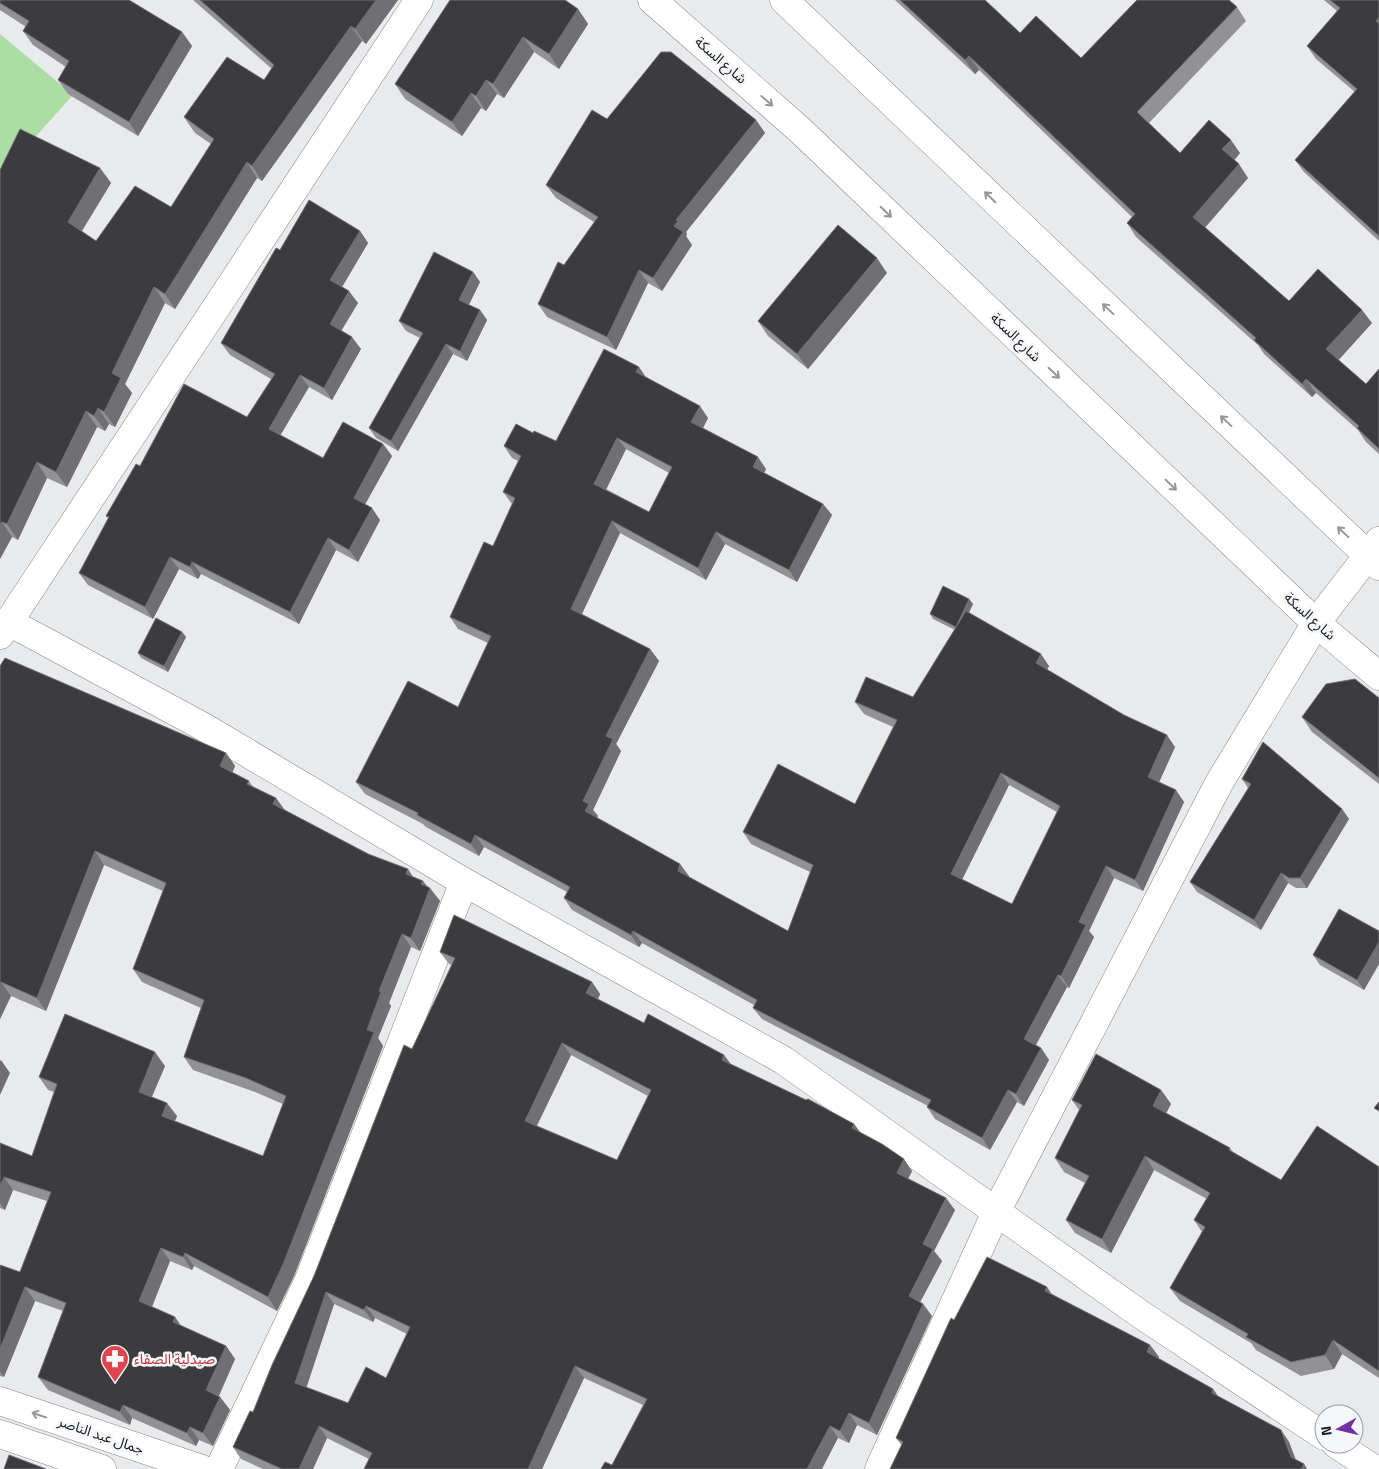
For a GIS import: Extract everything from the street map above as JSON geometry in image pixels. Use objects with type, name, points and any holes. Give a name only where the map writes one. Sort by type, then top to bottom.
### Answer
[{"type":"street","points":[[419,0],[5,629],[202,726],[464,882],[783,1060],[997,1210],[1140,1314],[1314,1429]]},
{"type":"street","name":"شارع السكة","points":[[652,0],[801,131],[1316,623],[1379,676]]},
{"type":"street","points":[[784,0],[1375,554],[1316,623],[1219,783],[997,1210],[879,1469]]},
{"type":"street","points":[[219,1469],[308,1282],[464,882]]},
{"type":"street","name":"جمال عبد الناصر","points":[[0,1401],[202,1469]]},
{"type":"street","points":[[0,1434],[102,1469]]},
{"type":"street","points":[[1351,1454],[1374,1469]]},
{"type":"green space","points":[[0,34],[73,95],[0,176]]},
{"type":"building","points":[[0,0],[129,0],[182,32],[129,122],[58,80],[69,61],[23,31],[29,21],[0,3]]},
{"type":"building","points":[[200,0],[376,0],[355,29],[351,26],[252,166],[247,162],[165,294],[154,287],[112,373],[121,378],[104,412],[98,408],[94,416],[86,411],[56,472],[37,462],[7,524],[2,522],[0,524],[0,170],[20,129],[100,168],[68,222],[96,241],[135,186],[171,207],[214,139],[184,117],[227,57],[264,80],[274,65]]},
{"type":"building","points":[[450,0],[565,0],[578,9],[549,54],[523,37],[493,84],[486,80],[476,96],[471,93],[452,122],[395,84]]},
{"type":"building","points":[[900,0],[985,0],[1020,33],[1036,16],[1081,58],[1137,0],[1229,0],[1237,7],[1137,112],[1180,153],[1209,120],[1231,140],[1222,149],[1239,164],[1193,217],[1289,301],[1318,269],[1362,310],[1326,349],[1366,384],[1379,369],[1379,449],[1357,428],[1359,426],[1306,379],[1302,384],[1254,340],[1256,338],[1127,223],[1135,214],[969,56],[965,60]]},
{"type":"building","points":[[1330,0],[1379,0],[1379,17],[1376,21],[1379,24],[1379,236],[1295,160],[1357,89],[1307,46],[1340,8]]},
{"type":"building","points":[[661,52],[671,52],[756,120],[676,220],[678,221],[674,226],[683,232],[653,278],[639,270],[607,337],[538,304],[558,262],[564,265],[598,217],[546,185],[592,110],[607,119]]},
{"type":"building","points":[[309,200],[360,231],[330,280],[349,291],[330,324],[352,337],[324,388],[300,375],[269,429],[323,458],[343,422],[383,444],[354,498],[372,508],[349,550],[328,538],[290,612],[192,562],[190,567],[170,557],[145,607],[79,573],[109,517],[106,516],[136,464],[140,466],[184,384],[247,417],[275,374],[221,343],[276,248],[280,250]]},
{"type":"building","points":[[838,225],[877,258],[797,354],[758,321]]},
{"type":"building","points":[[434,252],[473,272],[459,300],[480,310],[460,351],[446,344],[391,441],[369,428],[423,333],[399,321]]},
{"type":"building","points":[[604,349],[639,367],[636,372],[700,406],[691,422],[758,457],[753,467],[823,504],[789,570],[716,532],[698,568],[612,521],[571,609],[650,649],[606,736],[613,739],[583,801],[589,804],[585,811],[680,864],[678,871],[788,931],[813,865],[743,832],[778,764],[855,804],[897,720],[855,702],[866,677],[913,697],[966,611],[1041,654],[1036,663],[1124,715],[1167,735],[1148,777],[1176,790],[1135,880],[1106,866],[1079,922],[1086,925],[1061,976],[1058,975],[1024,1039],[1041,1048],[1016,1094],[1008,1090],[982,1138],[927,1107],[931,1100],[753,1008],[757,1000],[633,931],[631,935],[564,898],[570,887],[475,835],[471,844],[417,815],[418,813],[356,782],[408,681],[458,707],[491,636],[450,617],[484,542],[493,546],[515,498],[503,492],[521,456],[504,446],[516,424],[533,433],[534,431],[556,441]],"holes":[[[617,438],[672,467],[649,512],[594,484]],[[1001,773],[1060,806],[1012,904],[951,874]]]},
{"type":"building","points":[[943,586],[969,599],[956,627],[930,614]]},
{"type":"building","points":[[156,618],[182,632],[164,666],[138,653]]},
{"type":"building","points":[[5,658],[226,753],[220,766],[249,781],[247,784],[276,798],[273,804],[368,854],[408,869],[406,874],[423,881],[421,884],[430,888],[411,938],[402,934],[379,991],[381,992],[367,1030],[374,1032],[284,1262],[268,1297],[185,1253],[183,1257],[161,1248],[139,1301],[175,1317],[173,1322],[226,1346],[206,1390],[220,1397],[203,1433],[190,1427],[187,1433],[123,1405],[120,1412],[38,1377],[66,1303],[25,1287],[0,1349],[0,1265],[20,1272],[51,1192],[4,1177],[0,1186],[0,1143],[32,1156],[57,1084],[39,1077],[65,1014],[155,1052],[139,1092],[167,1103],[162,1116],[263,1156],[286,1096],[246,1078],[184,1057],[204,1000],[133,969],[166,883],[95,851],[37,998],[1,982],[0,985],[0,666]]},
{"type":"building","points":[[1355,679],[1379,698],[1379,778],[1302,717],[1326,684]]},
{"type":"building","points":[[1263,742],[1342,809],[1300,878],[1289,878],[1281,873],[1254,920],[1190,882],[1251,784],[1242,779]]},
{"type":"building","points":[[1339,909],[1379,931],[1379,942],[1357,980],[1313,955]]},
{"type":"building","points":[[454,915],[592,982],[586,993],[644,1023],[648,1014],[724,1055],[722,1060],[806,1100],[808,1099],[854,1124],[852,1128],[882,1144],[904,1159],[897,1173],[946,1198],[923,1244],[933,1249],[909,1296],[923,1304],[869,1423],[849,1413],[840,1431],[830,1426],[807,1469],[601,1469],[605,1462],[612,1465],[647,1399],[575,1366],[528,1469],[364,1469],[372,1453],[319,1426],[299,1469],[282,1469],[233,1447],[250,1411],[253,1412],[272,1365],[314,1276],[404,1045],[412,1049],[455,958],[440,952]],"holes":[[[562,1043],[651,1090],[617,1160],[525,1121]],[[326,1292],[364,1310],[366,1306],[410,1327],[386,1378],[366,1367],[348,1403],[295,1383]]]},
{"type":"building","points":[[1096,1054],[1161,1090],[1153,1106],[1230,1148],[1229,1150],[1281,1180],[1317,1126],[1379,1167],[1379,1371],[1333,1340],[1325,1355],[1291,1362],[1246,1337],[1248,1334],[1170,1288],[1205,1227],[1194,1220],[1210,1193],[1145,1156],[1102,1239],[1066,1220],[1089,1176],[1055,1158],[1082,1105],[1072,1100]]},
{"type":"building","points":[[1379,1102],[1379,1111],[1374,1108]]},
{"type":"building","points":[[987,1257],[1047,1287],[1045,1291],[1150,1345],[1147,1352],[1213,1389],[1212,1393],[1281,1430],[1291,1457],[1304,1464],[1301,1469],[890,1469],[903,1442],[896,1438],[951,1318],[954,1320]]},
{"type":"building","points":[[9,1455],[46,1469],[4,1469]]},
{"type":"place","name":"صيدلية الصفاء","points":[[115,1383]]}]
